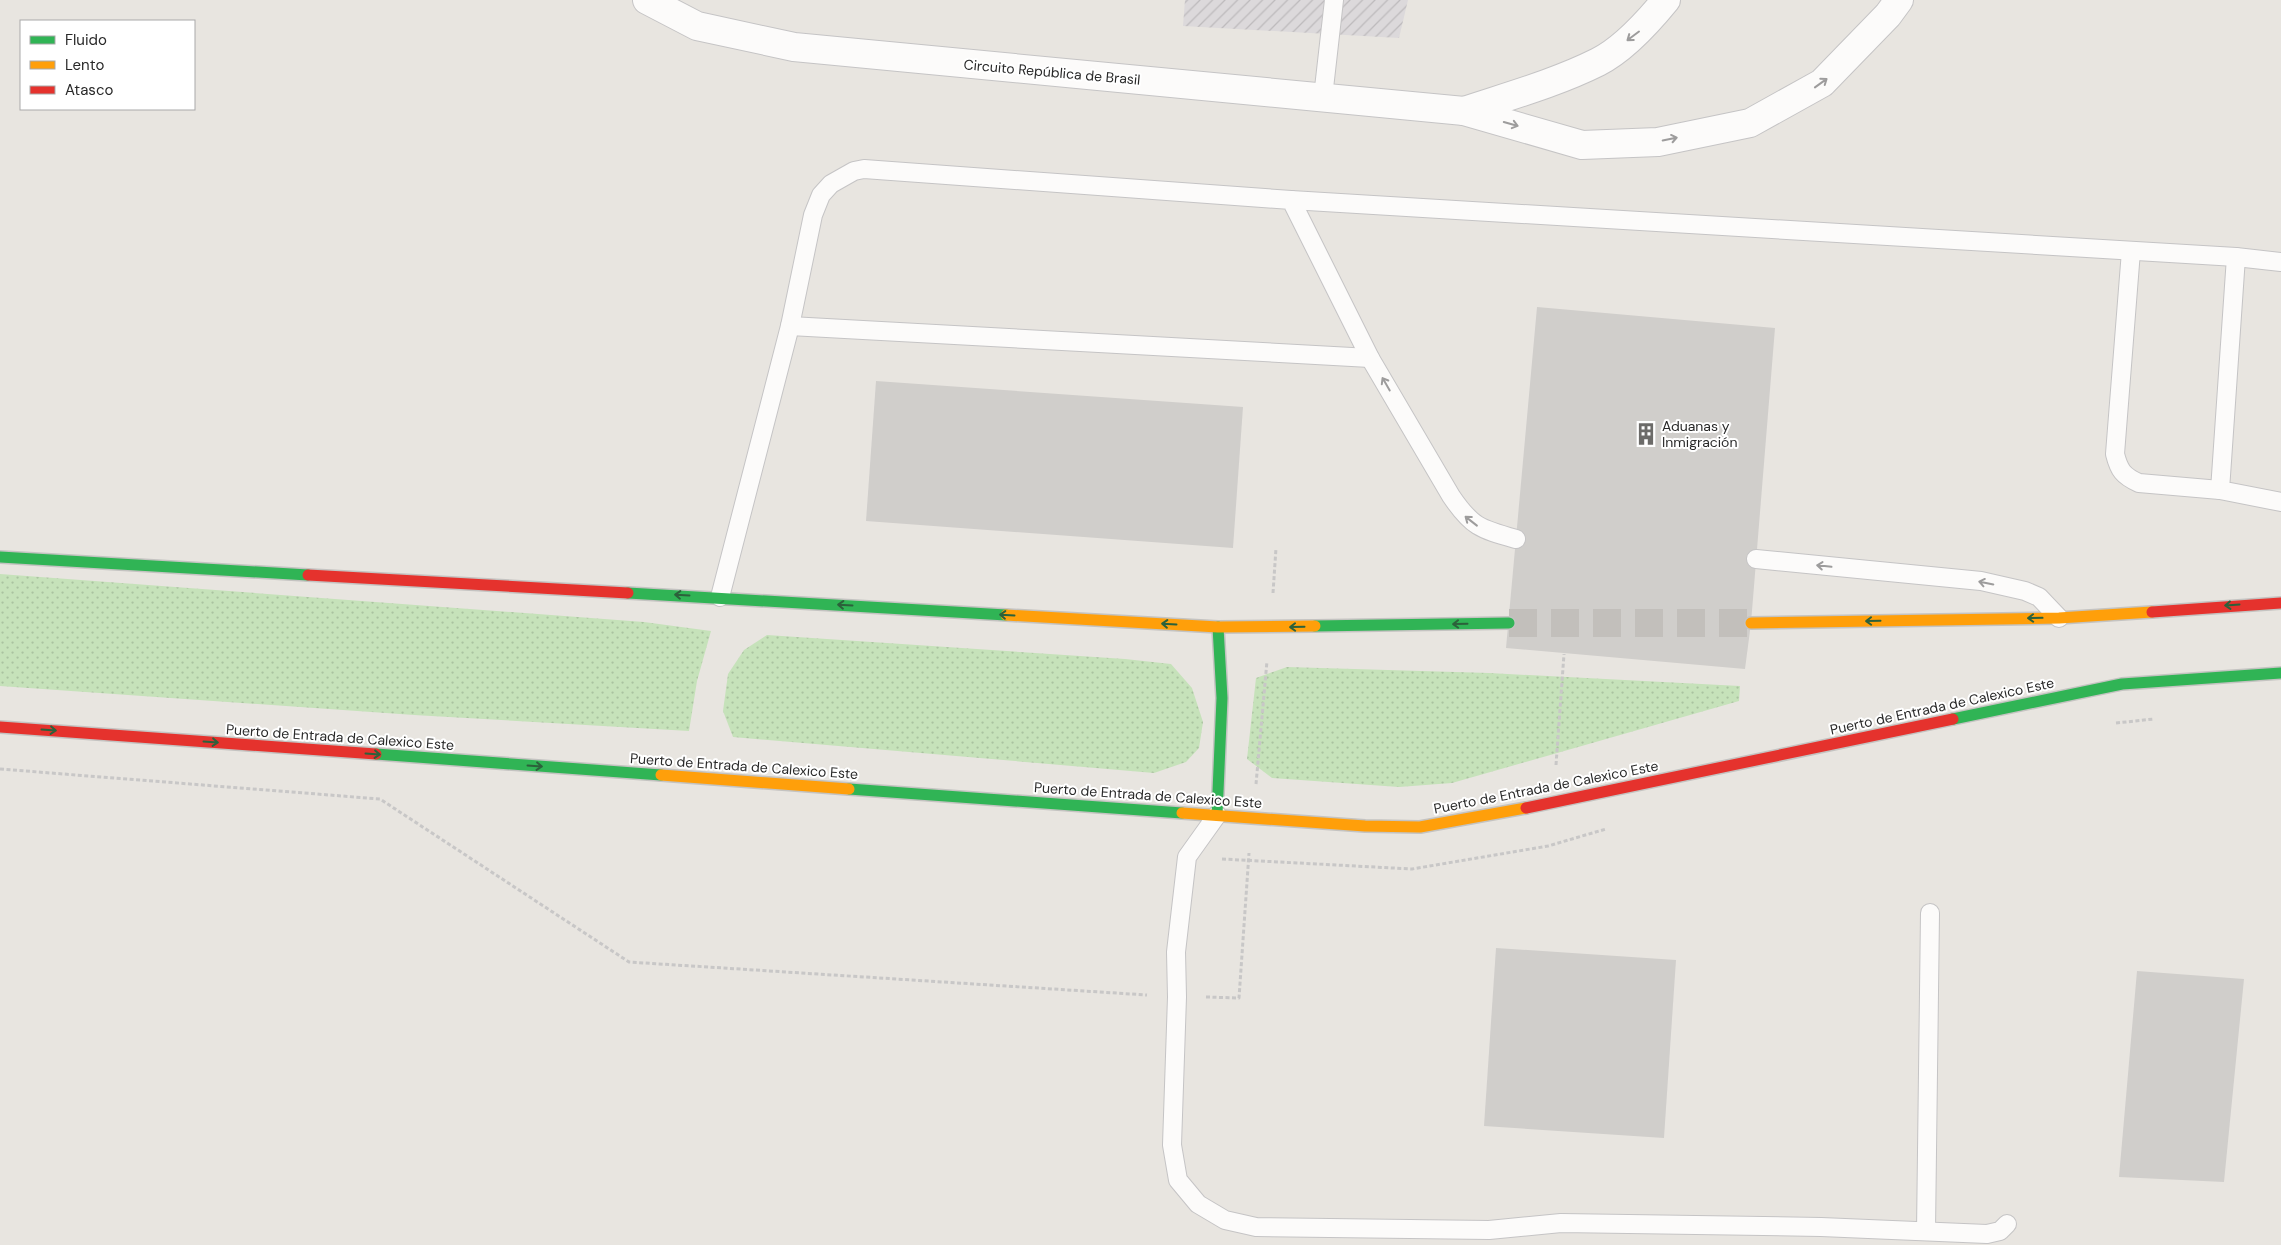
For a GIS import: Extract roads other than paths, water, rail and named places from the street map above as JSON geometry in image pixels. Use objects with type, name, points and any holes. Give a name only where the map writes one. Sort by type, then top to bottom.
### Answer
[{"type":"main road","points":[[0,557],[1218,627],[1508,624]]},
{"type":"main road","points":[[1751,624],[2058,618],[2281,603]]},
{"type":"main road","points":[[1217,815],[1222,698],[1218,627]]},
{"type":"main road","name":"Puerto de Entrada de Calexico Este","points":[[0,727],[1365,826],[1420,827],[1477,818],[2122,684],[2281,674]]},
{"type":"street","name":"Circuito República de Brasil","points":[[647,0],[697,26],[794,47],[1464,111],[1582,145],[1658,142],[1750,123],[1822,83],[1888,15],[1899,0]]},
{"type":"street","name":"Circuito República de Brasil","points":[[1464,111],[1540,85],[1600,61],[1644,27],[1666,0]]},
{"type":"lane","points":[[1323,97],[1334,0]]},
{"type":"lane","points":[[720,597],[790,326],[813,215],[821,195],[832,184],[854,171],[864,169],[1291,200],[2236,257],[2281,262]]},
{"type":"lane","points":[[1291,200],[1370,358],[1465,517],[1482,530],[1516,539]]},
{"type":"lane","points":[[2131,251],[2115,454],[2118,466],[2126,478],[2139,483],[2220,490],[2281,502]]},
{"type":"lane","points":[[2220,490],[2236,257]]},
{"type":"lane","points":[[790,326],[1370,358]]},
{"type":"lane","points":[[1756,559],[1981,582],[2025,591],[2039,597],[2058,618]]},
{"type":"lane","points":[[1217,815],[1187,857],[1176,952],[1177,996],[1172,1145],[1178,1180],[1198,1204],[1225,1220],[1256,1227],[1489,1230],[1561,1223],[1821,1226],[1987,1234],[2000,1231],[2007,1224]]},
{"type":"lane","points":[[1926,1231],[1930,913]]},
{"type":"tunnel","points":[[1509,623],[1751,623]]},
{"type":"place","name":"Aduanas y Inmigración","points":[[1646,434]]}]
